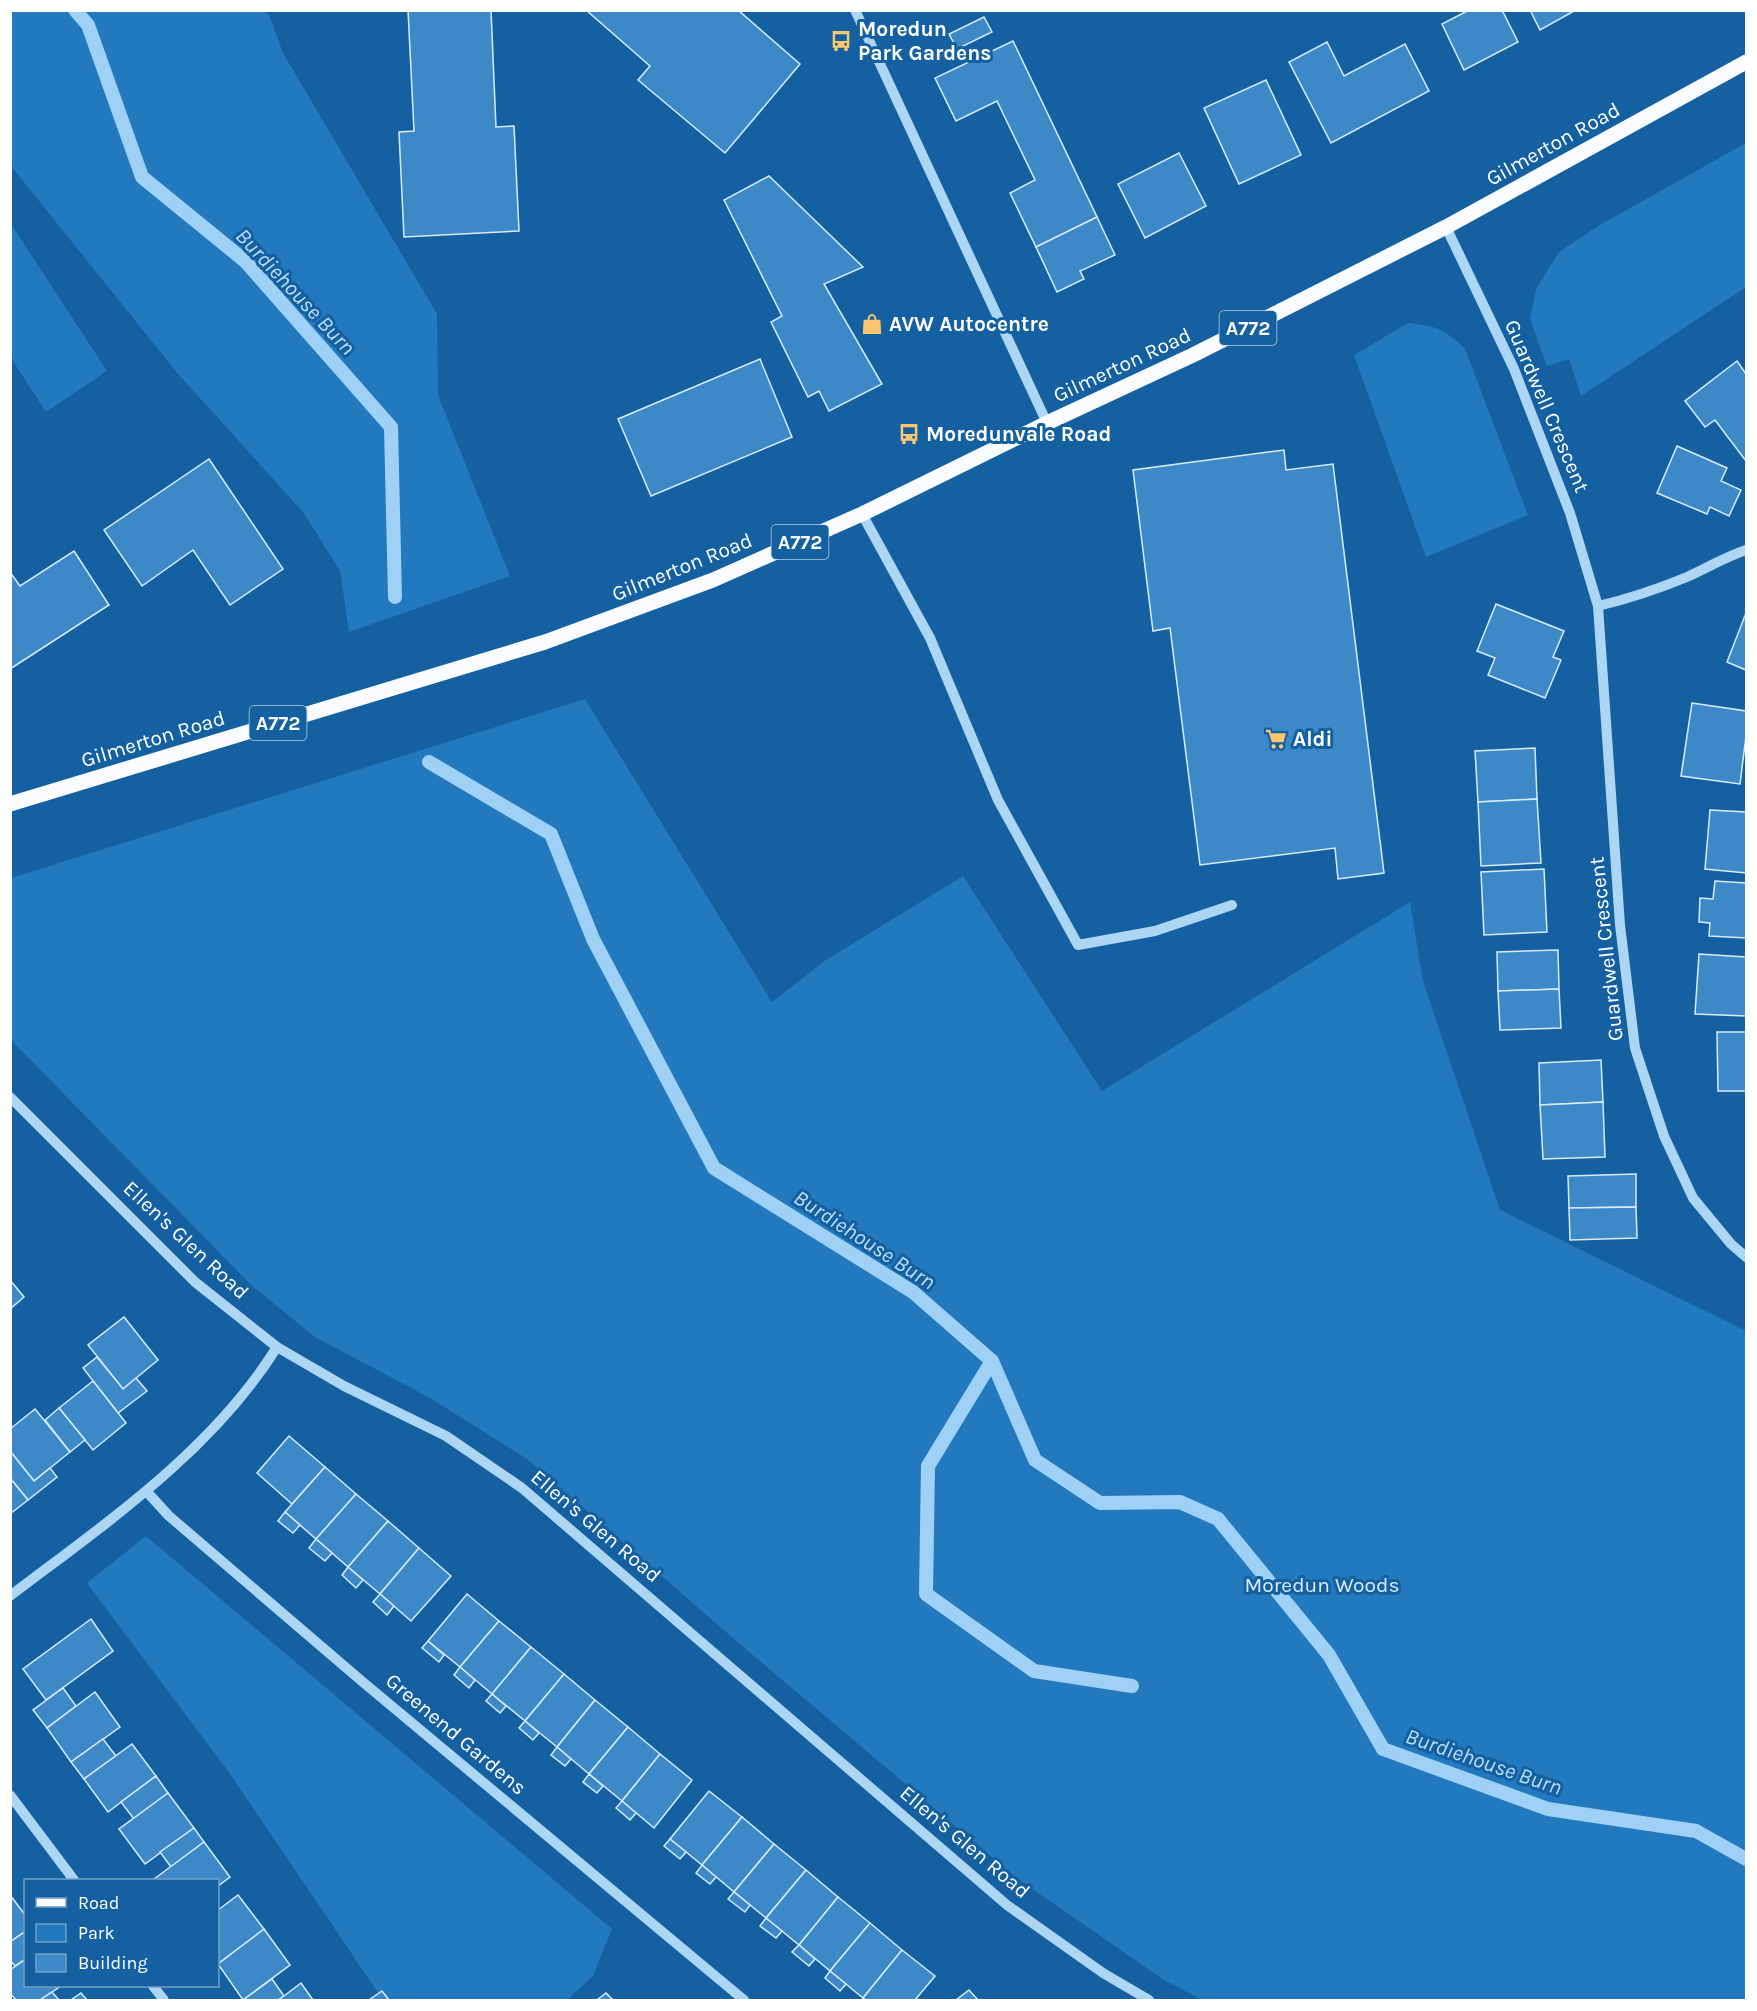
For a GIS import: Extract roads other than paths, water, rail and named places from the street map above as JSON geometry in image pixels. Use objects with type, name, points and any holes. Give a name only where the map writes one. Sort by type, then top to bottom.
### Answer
[{"type":"main road","name":"Gilmerton Road","points":[[10,804],[545,642],[713,580],[862,514],[1047,423],[1193,355],[1446,227],[1746,62]]},
{"type":"street","points":[[855,10],[1047,423]]},
{"type":"street","name":"Guardwell Crescent","points":[[1446,227],[1518,380],[1570,513],[1598,606],[1620,925],[1635,1048],[1664,1136],[1693,1198],[1731,1244],[1746,1257]]},
{"type":"street","points":[[862,514],[930,638],[998,800],[1078,945],[1155,932],[1232,905]]},
{"type":"street","points":[[1598,606],[1627,599],[1689,576],[1725,557],[1746,550]]},
{"type":"street","name":"Ellen's Glen Road","points":[[10,1097],[195,1282],[277,1347],[344,1386],[446,1436],[522,1488],[1006,1905],[1103,1973],[1149,2001]]},
{"type":"street","points":[[10,1596],[147,1492],[233,1409],[259,1376],[277,1347]]},
{"type":"street","name":"Greenend Gardens","points":[[147,1492],[169,1516],[346,1668],[744,2001]]},
{"type":"street","points":[[10,1795],[73,1879]]},
{"type":"street","points":[[154,1987],[164,2001]]},
{"type":"waterway","name":"Burdiehouse Burn","points":[[75,10],[88,25],[142,177],[245,261],[391,427],[395,597]]},
{"type":"waterway","name":"Burdiehouse Burn","points":[[429,762],[551,834],[593,939],[714,1168],[913,1292],[992,1361],[1035,1460],[1100,1503],[1180,1502],[1218,1519],[1329,1655],[1383,1749],[1548,1809],[1696,1831],[1746,1859]]},
{"type":"waterway","points":[[992,1361],[928,1466],[926,1594],[1034,1671],[1132,1686]]},
{"type":"place","name":"Moredun Park Gardens","points":[[841,41]]},
{"type":"place","name":"AVW Autocentre","points":[[872,324]]},
{"type":"place","name":"Moredunvale Road","points":[[909,434]]},
{"type":"place","name":"Aldi","points":[[1276,739]]},
{"type":"park label","name":"Moredun Woods","points":[[1322,1585]]}]
